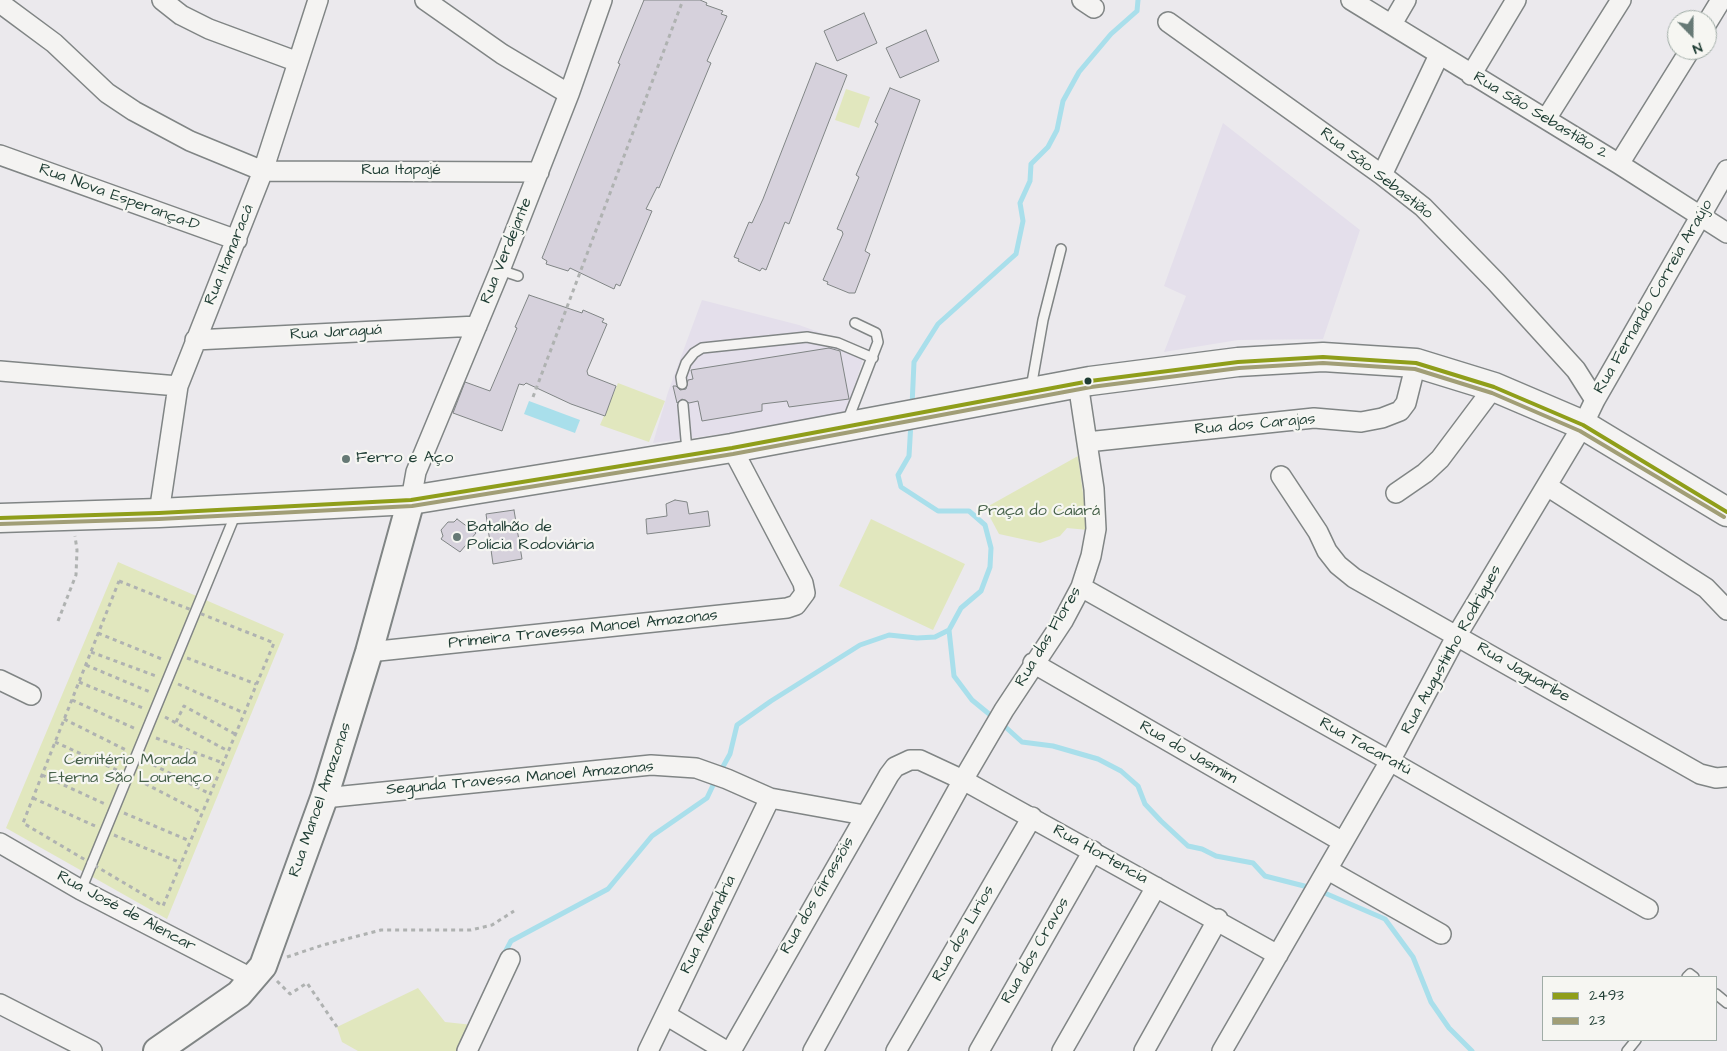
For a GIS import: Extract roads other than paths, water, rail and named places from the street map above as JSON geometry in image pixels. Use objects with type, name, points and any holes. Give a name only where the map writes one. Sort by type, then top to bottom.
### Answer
[{"type":"main road","points":[[0,518],[159,514],[238,508],[411,500],[732,448],[846,425],[1078,383],[1238,362],[1313,357],[1416,363],[1494,387],[1583,425],[1727,512]]},
{"type":"main road","name":"Rua Manoel Amazonas","points":[[157,1051],[239,994],[258,972],[324,798],[370,652],[411,500]]},
{"type":"street","points":[[162,0],[182,15],[209,29],[298,62]]},
{"type":"street","name":"Rua Itamaracá","points":[[159,514],[178,386],[263,171],[318,0]]},
{"type":"street","points":[[425,0],[502,54],[569,94]]},
{"type":"street","name":"Rua Verdejante","points":[[411,500],[416,472],[539,172],[602,0]]},
{"type":"street","name":"Rua São Sebastião 2","points":[[1351,0],[1619,164],[1699,217],[1727,233]]},
{"type":"street","points":[[1392,24],[1406,0]]},
{"type":"street","points":[[1471,74],[1516,0]]},
{"type":"street","points":[[1546,120],[1621,0]]},
{"type":"street","points":[[0,3],[54,43],[107,93],[134,111],[190,141],[263,171]]},
{"type":"street","name":"Rua São Sebastião","points":[[1168,22],[1382,175],[1423,207],[1496,282],[1576,370],[1595,400]]},
{"type":"street","points":[[1382,175],[1439,55]]},
{"type":"street","points":[[1619,164],[1684,60]]},
{"type":"street","name":"Rua Nova Esperança-D","points":[[0,155],[237,240]]},
{"type":"street","name":"Rua Fernando Correia Araújo","points":[[1583,425],[1595,400],[1727,170]]},
{"type":"street","name":"Rua Itapajé","points":[[263,171],[539,172]]},
{"type":"street","name":"Rua Jaraguá","points":[[196,340],[477,326]]},
{"type":"street","name":"Rua dos Carajas","points":[[1087,442],[1314,418],[1361,422],[1382,418],[1400,411],[1406,403],[1416,363]]},
{"type":"street","points":[[0,371],[178,386]]},
{"type":"street","name":"Rua das Flores","points":[[963,780],[1033,663],[1063,621],[1081,587],[1091,556],[1096,528],[1094,489],[1078,383]]},
{"type":"street","points":[[1396,493],[1425,474],[1440,459],[1494,387]]},
{"type":"street","name":"Rua Augustinho Rodrigues","points":[[1222,1051],[1326,875],[1457,635],[1583,425]]},
{"type":"street","name":"Primeira Travessa Manoel Amazonas","points":[[370,652],[778,609],[796,605],[804,593],[803,583],[732,448]]},
{"type":"street","name":"Rua Jaguaribe","points":[[1281,476],[1338,565],[1354,578],[1700,774],[1716,778],[1727,777]]},
{"type":"street","points":[[1547,486],[1706,588],[1727,610]]},
{"type":"street","name":"Rua Tacaratú","points":[[1081,587],[1390,760],[1648,909]]},
{"type":"street","name":"Rua do Jasmim","points":[[1033,663],[1343,842]]},
{"type":"street","points":[[0,680],[31,695]]},
{"type":"street","name":"Rua Hortencia","points":[[920,760],[1032,816],[1278,954]]},
{"type":"street","name":"Rua dos Girassóis","points":[[731,1051],[864,816],[895,767],[903,762],[920,760]]},
{"type":"street","name":"Segunda Travessa Manoel Amazonas","points":[[324,798],[651,765],[696,768],[770,798]]},
{"type":"street","points":[[813,1051],[963,780]]},
{"type":"street","points":[[770,798],[864,816]]},
{"type":"street","name":"Rua Alexandria","points":[[648,1051],[770,798]]},
{"type":"street","name":"Rua dos Lirios","points":[[896,1051],[1032,816]]},
{"type":"street","name":"Rua José de Alencar","points":[[0,842],[82,890],[258,972]]},
{"type":"street","name":"Rua dos Cravos","points":[[979,1051],[1093,851]]},
{"type":"street","points":[[1326,875],[1441,934]]},
{"type":"street","points":[[1062,1051],[1156,887]]},
{"type":"street","points":[[1144,1051],[1218,919]]},
{"type":"street","points":[[467,1051],[510,959]]},
{"type":"street","points":[[0,1004],[92,1051]]},
{"type":"street","points":[[666,1015],[726,1051]]},
{"type":"lane","points":[[1031,392],[1043,320],[1061,249]]},
{"type":"lane","points":[[500,270],[518,276]]},
{"type":"lane","points":[[846,425],[878,342],[876,333],[855,323]]},
{"type":"lane","points":[[681,381],[694,352],[702,348],[807,337],[838,343],[873,358]]},
{"type":"lane","points":[[683,405],[688,454]]},
{"type":"lane","points":[[82,890],[238,508]]},
{"type":"lane","points":[[1717,995],[1727,1003]]},
{"type":"lane","points":[[1627,1051],[1635,1041]]},
{"type":"water","points":[[529,401],[580,420],[575,433],[524,414]]},
{"type":"waterway","points":[[912,406],[914,362],[938,324],[1016,254],[1023,221],[1020,203],[1030,181],[1031,164],[1048,147],[1057,130],[1063,101],[1079,72],[1111,34],[1137,11],[1138,0]]},
{"type":"waterway","points":[[720,772],[730,754],[737,725],[771,701],[860,645],[889,635],[917,638],[935,637],[949,630],[961,608],[981,591],[990,567],[991,548],[985,525],[969,511],[938,511],[901,487],[898,475],[909,456],[911,422]]},
{"type":"waterway","points":[[949,630],[954,676],[972,700],[994,718]]},
{"type":"waterway","points":[[1001,723],[1022,742],[1053,746],[1098,759],[1121,771],[1138,786],[1145,804],[1188,846],[1202,849],[1216,856],[1253,863],[1265,876],[1312,888]]},
{"type":"waterway","points":[[503,956],[511,941],[608,889],[652,836],[707,798],[716,779]]},
{"type":"waterway","points":[[1320,891],[1385,919],[1413,957],[1431,1002],[1449,1028],[1472,1051]]},
{"type":"place","name":"Ferro e Aço","points":[[346,459]]},
{"type":"place","name":"Batalhão de Polícia Rodoviária","points":[[457,537]]},
{"type":"park label","name":"Praça do Caiará","points":[[1039,512]]},
{"type":"park label","name":"Cemitério Morada Eterna São Lourenço","points":[[130,770]]}]
